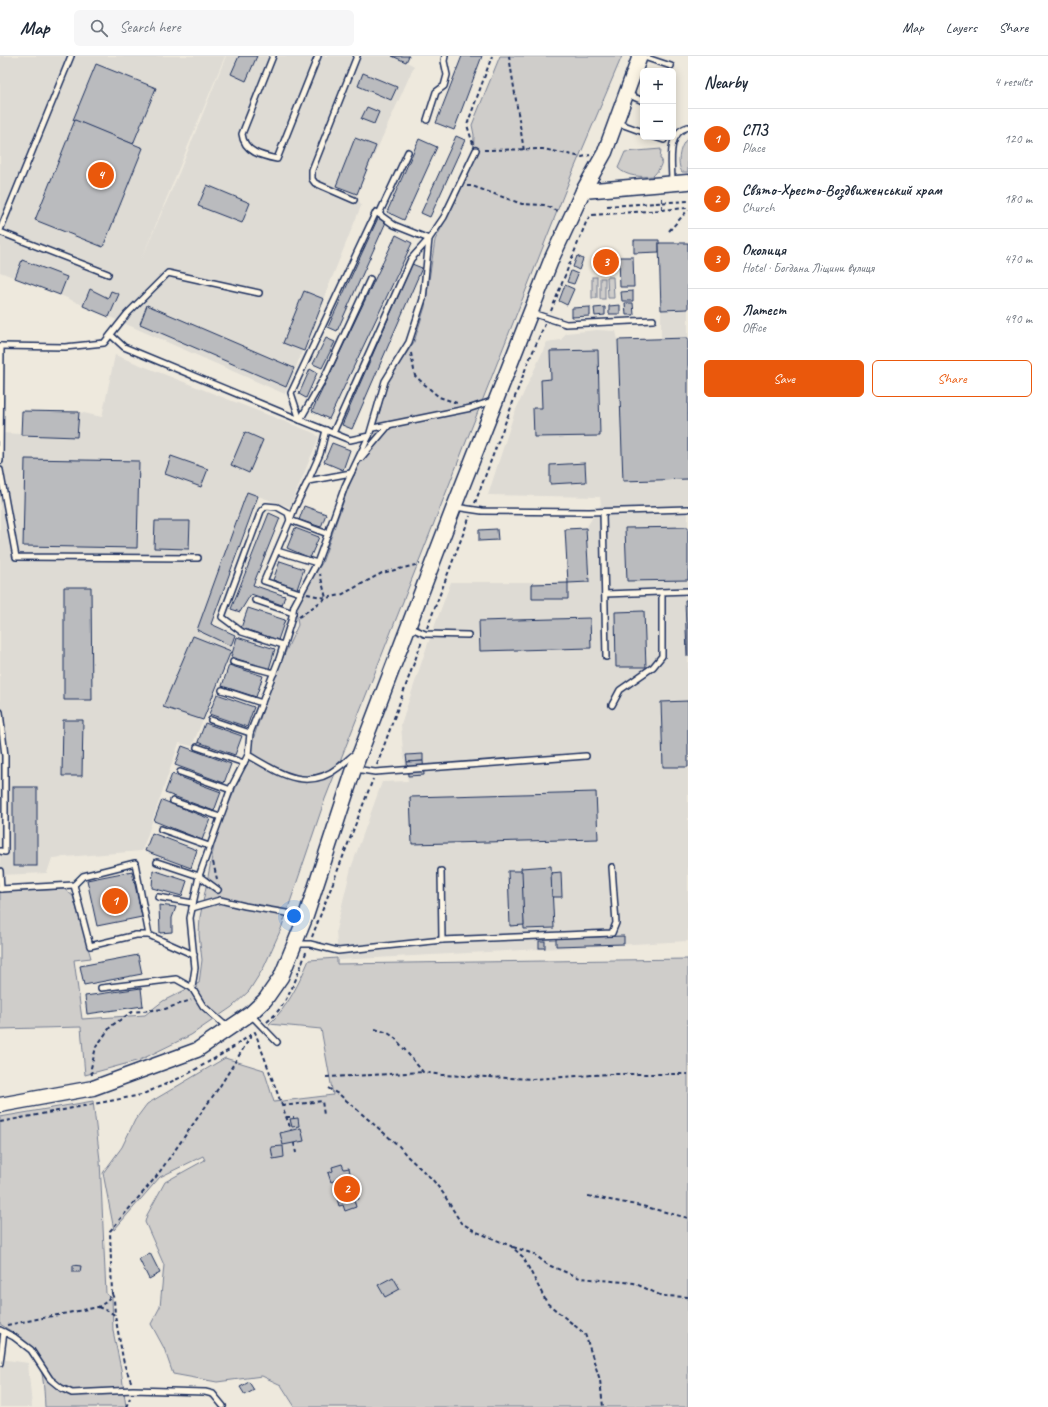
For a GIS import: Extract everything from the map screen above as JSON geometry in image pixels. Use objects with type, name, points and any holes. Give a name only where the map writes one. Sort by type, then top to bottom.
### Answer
[{"type":"street","points":[[0,1105],[93,1088],[197,1050],[250,1014],[281,977],[306,916],[361,749],[454,507],[552,258],[583,191],[605,152],[640,56]]},
{"type":"street","points":[[583,191],[688,182]]},
{"type":"lane","points":[[71,56],[0,231],[108,274]]},
{"type":"lane","points":[[273,56],[242,134],[243,141],[251,151],[265,157],[278,159],[318,56]]},
{"type":"lane","points":[[354,200],[316,183],[312,179],[312,170],[357,56]]},
{"type":"lane","points":[[426,120],[436,92],[444,86],[446,81],[447,75],[444,61],[446,56]]},
{"type":"lane","points":[[640,56],[671,66]]},
{"type":"lane","points":[[627,93],[640,100]]},
{"type":"lane","points":[[616,122],[640,131]]},
{"type":"lane","points":[[672,183],[672,155],[676,135],[679,131],[688,127]]},
{"type":"lane","points":[[333,433],[411,259],[429,239],[444,217],[476,150]]},
{"type":"lane","points":[[378,214],[408,152]]},
{"type":"lane","points":[[300,420],[292,392],[376,212],[394,225],[429,239]]},
{"type":"lane","points":[[192,988],[195,968],[190,918],[199,876],[220,817],[248,755],[250,733],[284,645],[300,593],[317,563],[351,473],[369,436],[385,380],[409,342],[424,299],[429,239]]},
{"type":"lane","points":[[0,461],[1,346],[66,347],[104,343],[127,314],[168,273],[259,293]]},
{"type":"lane","points":[[300,420],[326,374],[370,279]]},
{"type":"lane","points":[[531,312],[566,324],[653,320]]},
{"type":"lane","points":[[111,334],[124,347],[350,440],[369,436]]},
{"type":"lane","points":[[372,428],[471,408],[497,400]]},
{"type":"lane","points":[[356,463],[389,425]]},
{"type":"lane","points":[[300,593],[264,581],[294,509],[315,468],[326,430]]},
{"type":"lane","points":[[0,470],[16,557],[198,558]]},
{"type":"lane","points":[[308,481],[351,473]]},
{"type":"lane","points":[[284,645],[242,632],[222,617],[261,510],[266,506],[277,507],[288,513],[290,520]]},
{"type":"lane","points":[[454,507],[472,510],[603,512],[688,510]]},
{"type":"lane","points":[[603,512],[606,657]]},
{"type":"lane","points":[[290,520],[328,534]]},
{"type":"lane","points":[[277,551],[317,563]]},
{"type":"lane","points":[[605,594],[688,591]]},
{"type":"lane","points":[[612,705],[620,690],[653,667],[662,656],[662,592]]},
{"type":"lane","points":[[255,600],[293,613]]},
{"type":"lane","points":[[408,627],[424,634],[468,635]]},
{"type":"lane","points":[[233,662],[274,673]]},
{"type":"lane","points":[[222,690],[262,703]]},
{"type":"lane","points":[[0,712],[5,852],[0,851]]},
{"type":"lane","points":[[211,720],[250,733]]},
{"type":"lane","points":[[196,747],[244,764]]},
{"type":"lane","points":[[248,755],[284,775],[297,780],[320,777],[339,768],[361,749]]},
{"type":"lane","points":[[354,769],[375,772],[586,756]]},
{"type":"lane","points":[[180,772],[231,790]]},
{"type":"lane","points":[[173,801],[220,817]]},
{"type":"lane","points":[[161,829],[209,846]]},
{"type":"lane","points":[[157,862],[199,876],[218,890]]},
{"type":"lane","points":[[0,871],[0,889],[74,885],[83,876],[135,863],[149,935]]},
{"type":"lane","points":[[294,944],[310,944],[338,951],[442,940],[612,933],[616,923],[612,867]]},
{"type":"lane","points":[[442,871],[442,940]]},
{"type":"lane","points":[[74,885],[90,946],[136,935],[149,935],[194,955]]},
{"type":"lane","points":[[158,897],[193,906],[220,900],[245,906],[306,916]]},
{"type":"lane","points":[[101,988],[176,979],[192,988],[204,1006],[229,1029]]},
{"type":"lane","points":[[250,1014],[277,1042]]},
{"type":"lane","points":[[0,1363],[2,1331],[31,1350],[50,1379],[61,1388],[72,1393],[133,1390],[205,1392],[213,1394],[223,1406]]},
{"type":"path","points":[[492,56],[467,125],[476,150],[524,151],[543,149],[582,157],[605,152]]},
{"type":"path","points":[[509,56],[524,151]]},
{"type":"path","points":[[458,186],[472,186],[522,204],[544,205],[561,212],[576,206]]},
{"type":"path","points":[[662,198],[662,210]]},
{"type":"path","points":[[607,206],[688,201]]},
{"type":"path","points":[[0,1122],[141,1096],[184,1076],[229,1050],[262,1026],[282,1008],[291,991],[310,944],[375,772],[424,634],[527,365],[548,318],[587,220],[592,216],[688,209]]},
{"type":"path","points":[[669,231],[688,209]]},
{"type":"path","points":[[409,342],[415,376],[439,397],[471,408]]},
{"type":"path","points":[[300,593],[326,598],[341,595],[382,574],[412,567],[435,558]]},
{"type":"path","points":[[317,563],[326,598]]},
{"type":"path","points":[[291,621],[304,615],[326,598]]},
{"type":"path","points":[[209,846],[218,890]]},
{"type":"path","points":[[93,1088],[91,1068],[96,1047],[111,1026],[132,1012],[165,1009],[178,1006],[198,997]]},
{"type":"path","points":[[375,1029],[388,1033],[395,1038],[423,1072]]},
{"type":"path","points":[[133,1390],[124,1364],[115,1315],[112,1294],[110,1231],[156,1177],[220,1086],[254,1032]]},
{"type":"path","points":[[254,1032],[291,1130]]},
{"type":"path","points":[[326,1077],[351,1074],[380,1076],[423,1072],[465,1077],[533,1079],[608,1074],[688,1074]]},
{"type":"path","points":[[328,1088],[340,1095],[399,1146],[406,1156],[432,1179],[443,1193],[461,1223],[476,1232],[534,1254],[548,1265],[580,1278],[634,1283],[662,1296],[688,1297]]},
{"type":"path","points":[[282,1106],[322,1101],[324,1115]]},
{"type":"path","points":[[286,1117],[294,1116]]},
{"type":"path","points":[[294,1143],[296,1153]]},
{"type":"path","points":[[588,1196],[688,1218]]},
{"type":"path","points":[[512,1246],[523,1258],[547,1303],[585,1334],[600,1380],[603,1407]]},
{"type":"path","points":[[3,1325],[98,1307],[106,1302],[112,1294]]},
{"type":"path","points":[[98,1307],[108,1310],[115,1315]]},
{"type":"shaded area","points":[[0,56],[225,56],[142,258],[179,173],[226,56],[409,56],[407,62],[414,66],[357,194],[361,206],[285,394],[60,295],[0,272]]},
{"type":"shaded area","points":[[500,56],[622,56],[571,176],[325,799],[281,929],[264,967],[249,991],[232,1007],[191,1035],[140,1060],[85,1075],[81,1027],[0,1029],[0,892],[64,889],[73,896],[91,958],[74,960],[82,1019],[145,1015],[163,1001],[199,983],[202,960],[199,934],[200,917],[217,831],[241,776],[273,679],[298,625],[296,611],[298,601],[322,563],[353,474],[376,424],[388,381],[414,342],[425,307],[435,240],[454,204],[473,161],[474,135],[472,125]]},
{"type":"shaded area","points":[[688,138],[688,172],[682,172],[679,159],[681,149]]},
{"type":"shaded area","points":[[661,149],[661,165],[653,176],[630,175],[618,168],[625,152]]},
{"type":"shaded area","points":[[592,277],[597,277],[597,298],[592,298]]},
{"type":"shaded area","points":[[607,277],[613,277],[614,298],[608,298]]},
{"type":"shaded area","points":[[600,278],[605,278],[605,299],[600,299]]},
{"type":"shaded area","points":[[661,310],[688,310],[688,941],[338,960],[336,930],[351,868],[382,782],[408,781],[403,752],[401,724],[426,649],[451,582],[589,582],[586,528],[601,504],[600,497],[488,495],[514,414],[547,342],[561,340],[566,333],[597,330],[616,331],[618,340],[661,339]]},
{"type":"shaded area","points":[[115,355],[314,433],[319,437],[290,507],[246,492],[197,630],[234,645],[192,746],[179,743],[142,851],[52,858],[47,873],[0,875],[0,433],[21,434],[79,412],[102,417]]},
{"type":"shaded area","points":[[337,958],[337,964],[688,959],[688,1407],[295,1407],[281,1385],[262,1376],[217,1382],[173,1374],[164,1348],[151,1324],[160,1307],[164,1265],[145,1222],[147,1215],[165,1182],[205,1160],[203,1156],[160,1177],[114,1230],[103,1173],[122,1147],[135,1120],[147,1104],[225,1058],[264,1070],[274,1102],[333,1095],[321,1029],[269,1024],[282,1010],[297,986],[309,960]]},
{"type":"shaded area","points":[[93,1101],[100,1160],[106,1294],[112,1298],[113,1331],[121,1369],[126,1407],[45,1407],[43,1378],[37,1358],[24,1341],[0,1324],[0,1117]]},
{"type":"shaded area","points":[[0,1359],[28,1363],[32,1407],[0,1407]]},
{"type":"building","points":[[239,56],[257,56],[246,81],[231,74]]},
{"type":"building","points":[[392,56],[409,56],[406,62]]},
{"type":"building","points":[[462,56],[482,56],[454,130],[436,123]]},
{"type":"building","points":[[96,64],[156,88],[133,144],[73,120]]},
{"type":"building","points":[[363,73],[397,87],[391,100],[358,86]]},
{"type":"building","points":[[367,107],[379,112],[374,124],[361,119]]},
{"type":"building","points":[[75,120],[143,148],[103,247],[35,220]]},
{"type":"building","points":[[456,136],[465,140],[430,217],[421,213]]},
{"type":"building","points":[[355,138],[376,146],[357,194],[336,186]]},
{"type":"building","points":[[419,139],[437,147],[404,220],[387,212]]},
{"type":"building","points":[[207,185],[250,203],[242,223],[198,206]]},
{"type":"building","points":[[378,218],[386,222],[337,331],[328,327]]},
{"type":"building","points":[[396,235],[412,243],[329,419],[312,411]]},
{"type":"building","points":[[634,240],[659,240],[659,252],[634,253]]},
{"type":"building","points":[[659,243],[688,243],[688,309],[661,310]]},
{"type":"building","points":[[577,256],[583,259],[579,270],[573,267]]},
{"type":"building","points":[[613,257],[613,271],[599,271],[599,258]]},
{"type":"building","points":[[619,257],[633,257],[634,287],[620,287]]},
{"type":"building","points":[[22,260],[67,277],[60,295],[15,278]]},
{"type":"building","points":[[412,264],[422,268],[352,429],[342,425]]},
{"type":"building","points":[[571,271],[578,274],[574,284],[567,282]]},
{"type":"building","points":[[565,285],[574,289],[567,305],[559,301]]},
{"type":"building","points":[[90,289],[108,298],[111,291],[119,294],[109,317],[83,306]]},
{"type":"building","points":[[304,291],[324,299],[304,351],[283,343]]},
{"type":"building","points":[[633,291],[633,301],[622,301],[621,292]]},
{"type":"building","points":[[625,303],[633,303],[634,315],[626,315]]},
{"type":"building","points":[[147,305],[294,368],[286,387],[140,324]]},
{"type":"building","points":[[620,305],[620,314],[609,314],[609,306]]},
{"type":"building","points":[[590,307],[590,316],[572,317],[572,308]]},
{"type":"building","points":[[605,307],[605,315],[595,316],[594,308]]},
{"type":"building","points":[[326,338],[335,342],[322,368],[313,364]]},
{"type":"building","points":[[688,338],[688,479],[623,481],[618,340]]},
{"type":"building","points":[[598,350],[600,436],[534,437],[533,408],[542,408],[541,380],[551,379],[550,351]]},
{"type":"building","points":[[310,369],[317,373],[306,398],[299,394]]},
{"type":"building","points":[[22,411],[79,412],[77,437],[21,435]]},
{"type":"building","points":[[245,432],[263,440],[249,473],[231,465]]},
{"type":"building","points":[[332,443],[350,450],[343,470],[324,462]]},
{"type":"building","points":[[171,456],[208,469],[201,487],[165,474]]},
{"type":"building","points":[[25,459],[139,461],[137,548],[23,546]]},
{"type":"building","points":[[585,463],[586,482],[550,484],[550,465]]},
{"type":"building","points":[[247,492],[258,496],[211,624],[235,635],[231,646],[197,630]]},
{"type":"building","points":[[304,506],[326,514],[321,527],[299,520]]},
{"type":"building","points":[[269,513],[280,518],[253,585],[285,596],[282,605],[251,594],[240,612],[231,609]]},
{"type":"building","points":[[155,521],[190,521],[189,549],[154,548]]},
{"type":"building","points":[[688,527],[688,580],[627,581],[625,528]]},
{"type":"building","points":[[295,528],[319,537],[310,558],[287,548]]},
{"type":"building","points":[[586,528],[589,582],[568,583],[565,529]]},
{"type":"building","points":[[497,529],[498,540],[479,541],[479,530]]},
{"type":"building","points":[[280,561],[304,569],[297,589],[273,580]]},
{"type":"building","points":[[568,583],[568,599],[532,599],[532,584]]},
{"type":"building","points":[[64,587],[91,587],[92,700],[64,700]]},
{"type":"building","points":[[685,600],[688,600],[688,656],[687,656]]},
{"type":"building","points":[[248,608],[285,620],[278,640],[241,628]]},
{"type":"building","points":[[644,611],[646,667],[616,667],[615,612]]},
{"type":"building","points":[[590,618],[591,648],[480,651],[479,621]]},
{"type":"building","points":[[193,636],[231,651],[203,720],[163,707]]},
{"type":"building","points":[[237,637],[275,649],[269,669],[231,657]]},
{"type":"building","points":[[229,665],[263,676],[256,697],[222,686]]},
{"type":"building","points":[[217,694],[254,707],[247,727],[209,714]]},
{"type":"building","points":[[688,701],[688,767],[663,767],[661,702]]},
{"type":"building","points":[[63,720],[83,720],[82,776],[62,776]]},
{"type":"building","points":[[205,723],[242,736],[235,755],[198,742]]},
{"type":"building","points":[[182,746],[231,764],[224,783],[175,765]]},
{"type":"building","points":[[423,754],[423,761],[407,762],[406,755]]},
{"type":"building","points":[[423,761],[424,775],[408,776],[407,762]]},
{"type":"building","points":[[172,774],[221,792],[214,811],[165,793]]},
{"type":"building","points":[[13,787],[37,787],[37,866],[13,866]]},
{"type":"building","points":[[596,792],[598,839],[412,844],[410,797]]},
{"type":"building","points":[[162,800],[210,819],[202,840],[154,821]]},
{"type":"building","points":[[152,833],[197,850],[191,868],[145,851]]},
{"type":"building","points":[[551,866],[554,928],[524,929],[521,868]]},
{"type":"building","points":[[153,870],[187,881],[182,896],[152,888]]},
{"type":"building","points":[[132,871],[142,917],[97,926],[87,880]]},
{"type":"building","points":[[508,871],[522,871],[524,925],[510,926]]},
{"type":"building","points":[[561,872],[562,897],[552,897],[551,873]]},
{"type":"building","points":[[159,905],[176,907],[172,918],[172,932],[160,933]]},
{"type":"building","points":[[624,936],[624,944],[556,946],[556,938]]},
{"type":"building","points":[[539,941],[545,941],[545,948],[539,948]]},
{"type":"building","points":[[138,955],[142,974],[84,985],[80,966]]},
{"type":"building","points":[[141,988],[143,1006],[87,1014],[85,996]]},
{"type":"building","points":[[298,1118],[299,1126],[292,1127],[290,1119]]},
{"type":"building","points":[[301,1128],[304,1141],[283,1145],[280,1133]]},
{"type":"building","points":[[283,1146],[284,1157],[273,1159],[271,1147]]},
{"type":"building","points":[[342,1164],[344,1169],[349,1168],[351,1177],[347,1178],[350,1187],[355,1186],[359,1199],[354,1200],[356,1207],[345,1211],[343,1205],[339,1206],[335,1191],[339,1190],[336,1180],[331,1182],[328,1173],[333,1171],[332,1167]]},
{"type":"building","points":[[150,1253],[160,1273],[149,1279],[139,1259]]},
{"type":"building","points":[[73,1265],[81,1266],[80,1272],[73,1272]]},
{"type":"building","points":[[393,1277],[400,1289],[385,1297],[378,1285]]},
{"type":"building","points":[[249,1382],[254,1390],[245,1395],[240,1387]]},
{"type":"place","name":"Латест","points":[[101,175]]},
{"type":"place","name":"Околиця","points":[[606,262]]},
{"type":"place","name":"СПЗ","points":[[115,901]]},
{"type":"place","name":"Свято-Хресто-Воздвиженський храм","points":[[347,1189]]}]
